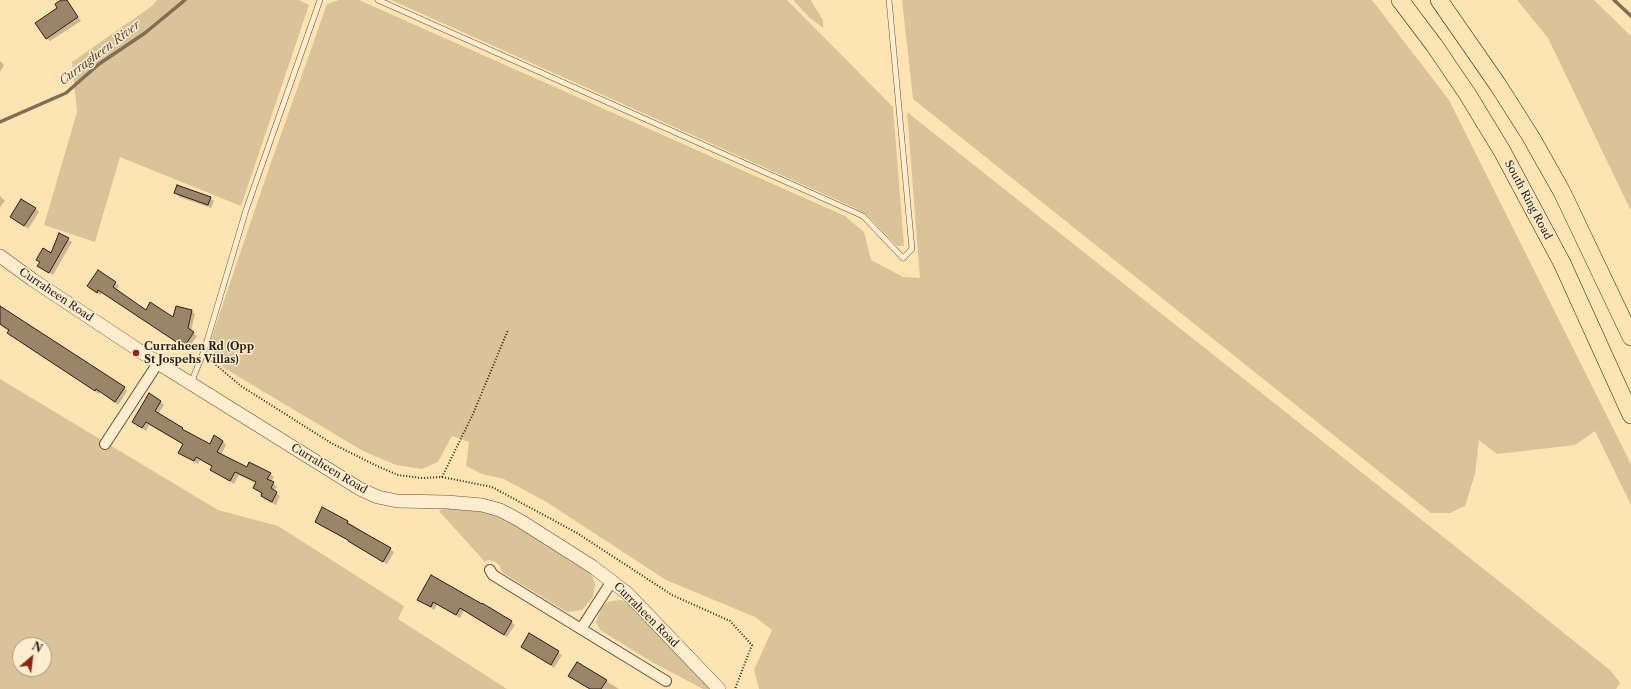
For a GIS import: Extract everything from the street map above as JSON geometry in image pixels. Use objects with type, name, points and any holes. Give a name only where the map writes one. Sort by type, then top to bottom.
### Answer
[{"type":"highway","name":"South Ring Road","points":[[1400,0],[1434,45],[1468,95],[1502,151],[1562,263],[1631,415]]},
{"type":"highway","points":[[1439,0],[1498,85],[1531,137],[1562,192],[1631,337]]},
{"type":"street","name":"Curraheen Road","points":[[0,256],[32,280],[191,384],[360,489],[378,497],[397,501],[447,502],[482,506],[500,510],[564,547],[612,581],[646,613],[719,689]]},
{"type":"street","points":[[105,444],[158,362]]},
{"type":"street","points":[[490,570],[493,575],[666,681]]},
{"type":"street","points":[[581,629],[612,581]]},
{"type":"lane","points":[[191,384],[204,351],[246,210],[320,0]]},
{"type":"lane","points":[[378,0],[863,216],[903,258],[912,249],[889,0]]},
{"type":"path","points":[[442,477],[473,414],[508,330]]},
{"type":"shaded area","points":[[157,0],[299,0],[309,5],[241,206],[120,157],[95,242],[44,225],[77,112],[72,62],[152,6]]},
{"type":"shaded area","points":[[339,0],[359,0],[845,216],[864,232],[871,260],[903,277],[920,278],[907,112],[1524,601],[1610,670],[1620,683],[1616,689],[759,689],[754,670],[772,630],[755,617],[666,580],[548,503],[504,479],[482,474],[466,466],[469,442],[452,436],[438,462],[422,469],[396,465],[363,451],[224,368],[209,345],[327,4]]},
{"type":"shaded area","points":[[391,0],[787,0],[893,107],[904,246],[897,246],[867,215],[855,208]]},
{"type":"shaded area","points":[[793,0],[812,0],[811,1],[823,20],[823,28],[810,18]]},
{"type":"shaded area","points":[[902,0],[1372,0],[1449,100],[1631,464],[1631,505],[1595,431],[1575,445],[1497,454],[1479,440],[1475,474],[1465,506],[1450,513],[1431,513],[913,99]]},
{"type":"shaded area","points":[[1517,0],[1594,0],[1631,36],[1631,211],[1548,38]]},
{"type":"shaded area","points":[[0,379],[218,510],[278,526],[404,606],[398,619],[507,689],[0,689]]},
{"type":"shaded area","points":[[447,507],[483,511],[508,520],[591,573],[595,584],[593,597],[582,610],[567,612],[503,573],[499,565],[494,561],[487,560],[485,562],[439,511]]},
{"type":"shaded area","points":[[619,600],[627,601],[711,689],[703,689],[652,662],[600,630],[596,622],[601,609],[607,602]]},
{"type":"building","points":[[61,0],[67,0],[78,17],[46,39],[35,23],[57,8],[55,4]]},
{"type":"building","points":[[177,185],[211,197],[208,205],[174,193]]},
{"type":"building","points":[[21,199],[36,208],[24,226],[10,217]]},
{"type":"building","points":[[59,233],[69,238],[49,273],[37,266],[40,262],[36,260],[43,248],[51,253]]},
{"type":"building","points":[[98,270],[116,282],[113,287],[146,310],[150,302],[173,317],[176,306],[192,310],[188,328],[194,332],[184,347],[98,290],[97,293],[87,286]]},
{"type":"building","points":[[0,306],[125,387],[115,402],[96,389],[95,391],[7,333],[9,330],[0,324]]},
{"type":"building","points":[[149,393],[161,401],[155,411],[183,428],[182,429],[210,444],[214,435],[223,441],[217,452],[247,467],[249,462],[271,473],[267,479],[274,482],[271,488],[277,492],[272,502],[261,496],[262,493],[253,488],[256,482],[235,472],[230,481],[210,470],[212,466],[196,457],[194,461],[178,453],[183,444],[146,422],[142,428],[132,422]]},
{"type":"building","points":[[322,507],[348,521],[347,523],[391,548],[383,562],[348,540],[315,522]]},
{"type":"building","points":[[431,575],[512,621],[504,635],[460,608],[456,615],[433,602],[431,607],[417,600]]},
{"type":"building","points":[[529,633],[559,651],[551,665],[521,647]]},
{"type":"building","points":[[577,662],[607,680],[601,689],[590,689],[568,676]]},
{"type":"waterway","name":"Curragheen River","points":[[0,122],[66,93],[99,64],[145,33],[185,0]]},
{"type":"waterway","name":"Curragheen River","points":[[1614,0],[1631,16]]},
{"type":"place","name":"Curraheen Rd (Opp St Jospehs Villas)","points":[[136,353]]}]
